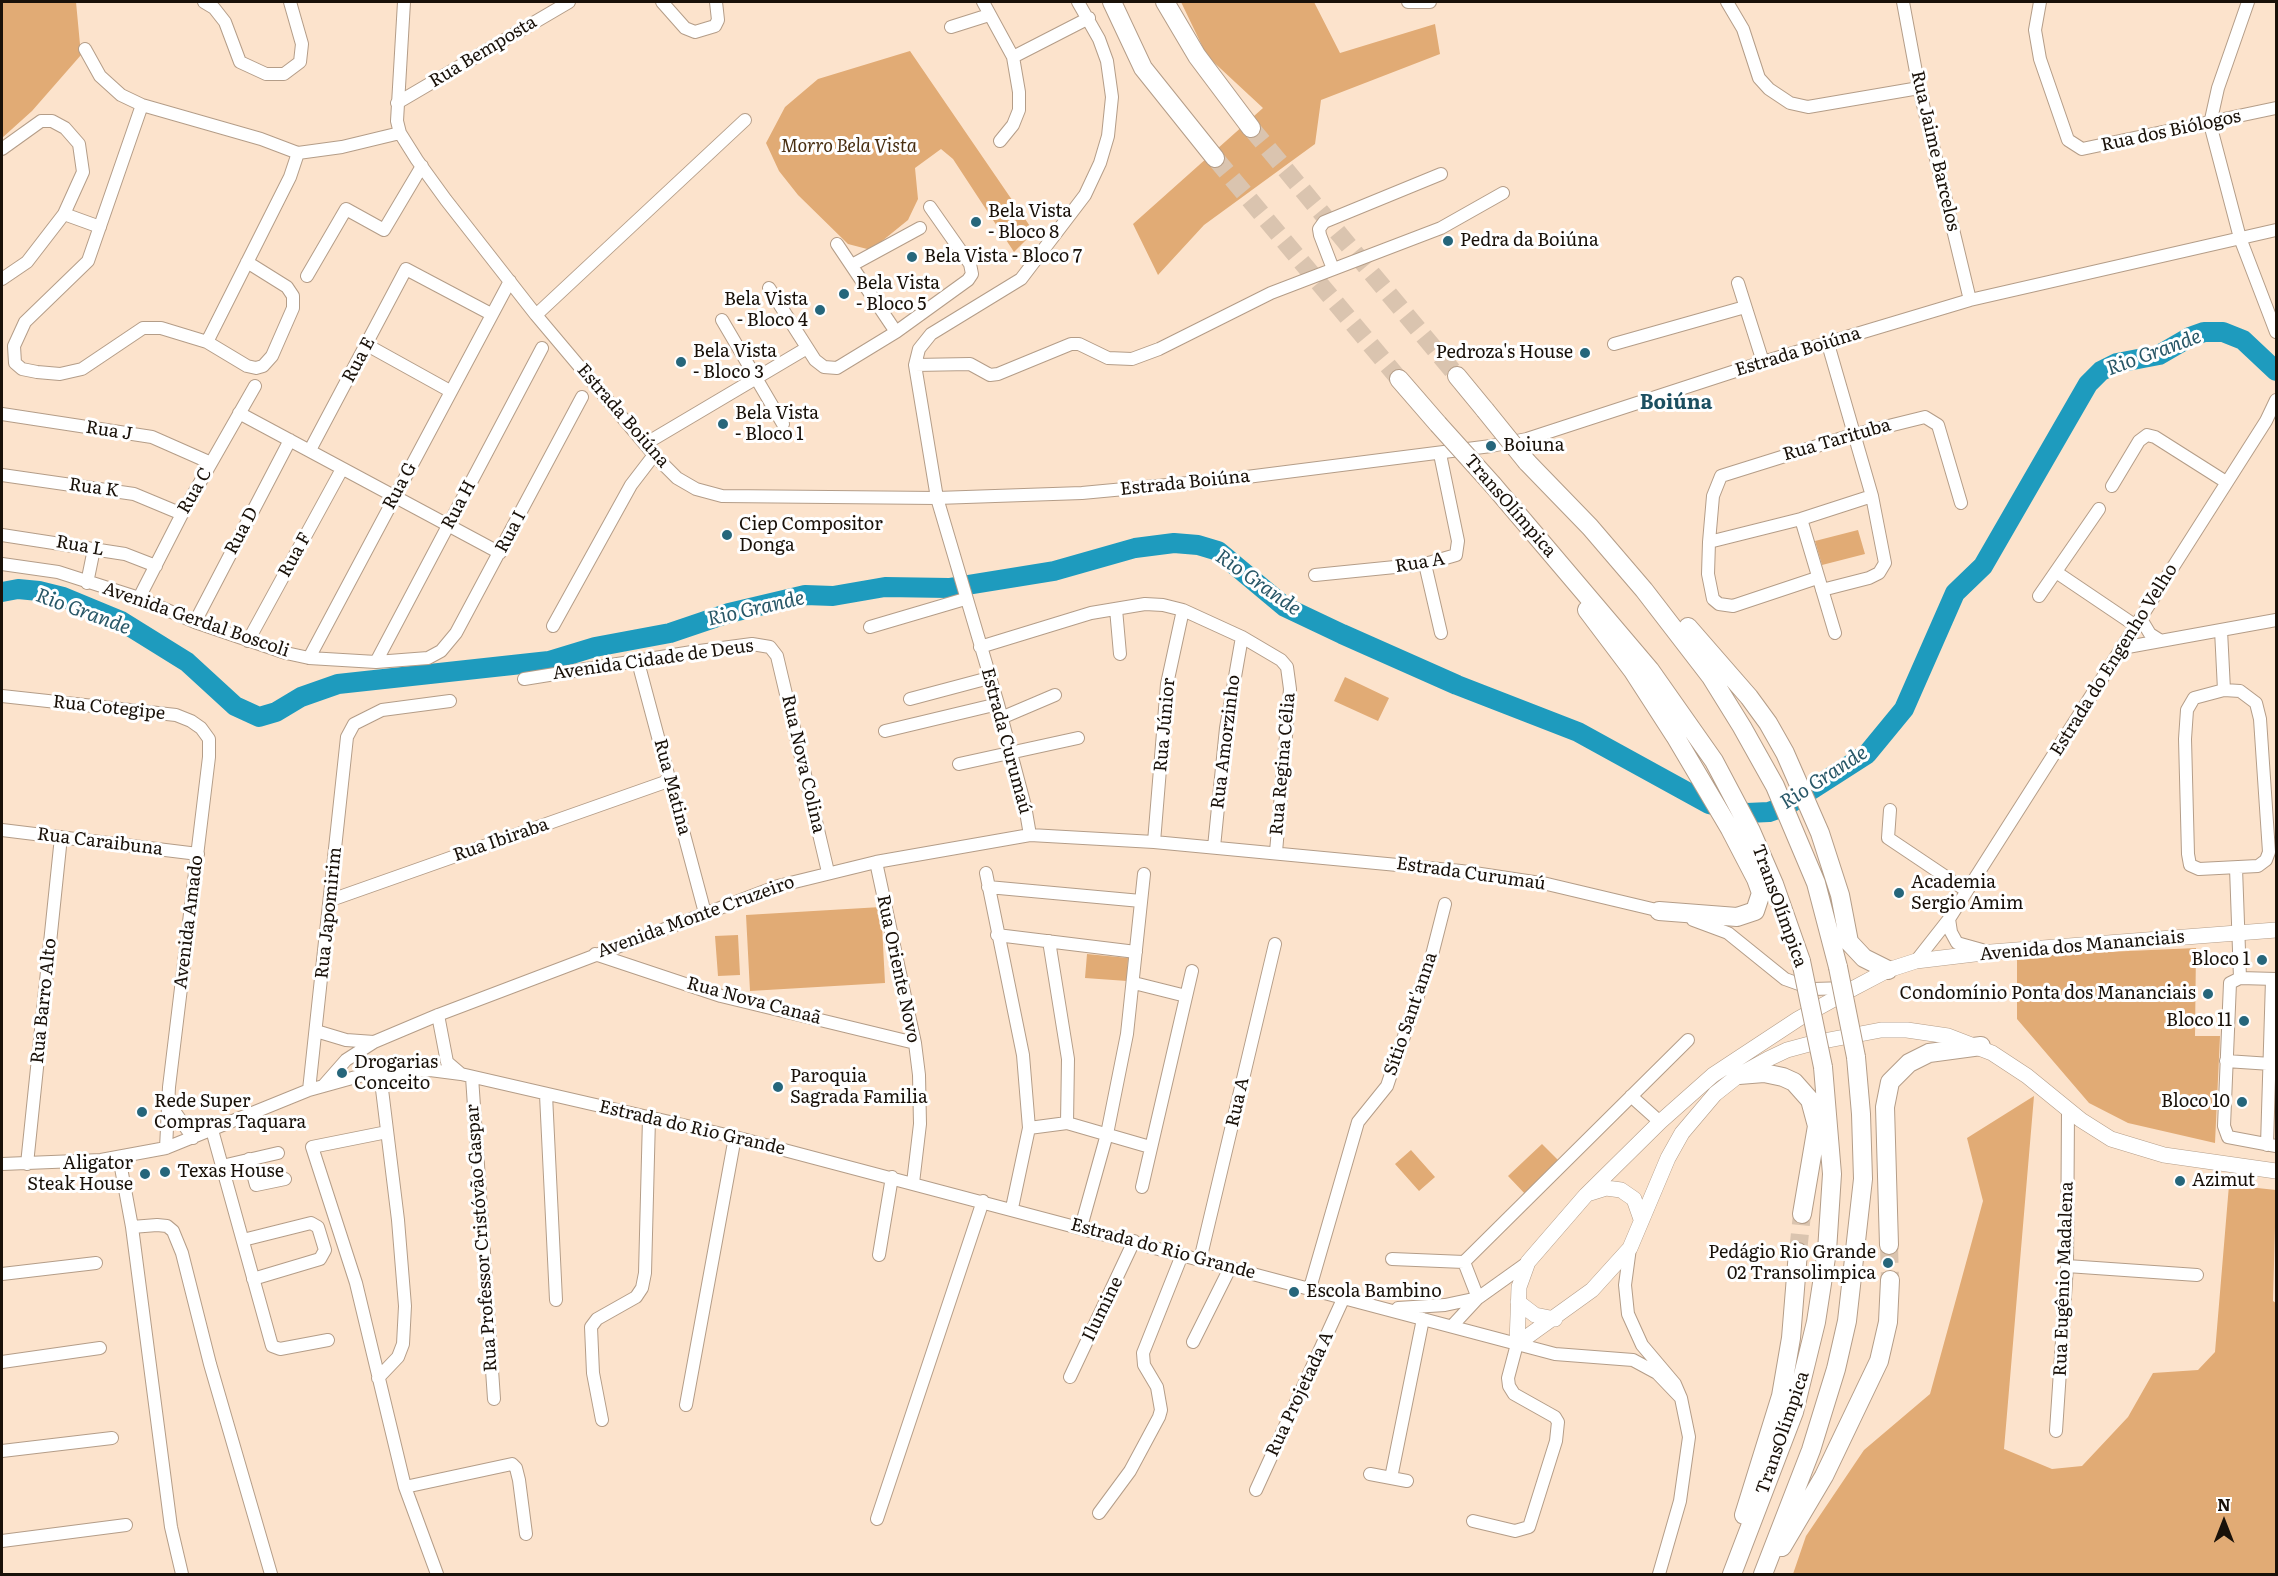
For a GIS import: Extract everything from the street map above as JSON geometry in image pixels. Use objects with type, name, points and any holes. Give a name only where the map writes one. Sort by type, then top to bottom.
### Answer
[{"type":"highway","points":[[1112,2],[1143,68],[1215,158]]},
{"type":"highway","points":[[1165,2],[1197,56],[1251,128]]},
{"type":"highway","name":"TransOlímpica","points":[[1457,376],[1527,462],[1560,495],[1637,581],[1695,654],[1742,727],[1775,786],[1816,883],[1838,967],[1856,1057],[1863,1179],[1847,1321],[1836,1369],[1812,1450],[1764,1573]]},
{"type":"highway","name":"TransOlímpica","points":[[1399,379],[1618,630],[1686,717],[1733,795],[1751,831],[1774,884],[1801,961],[1823,1067],[1828,1109],[1832,1174],[1827,1251],[1816,1322],[1794,1412],[1732,1575]]},
{"type":"highway","points":[[1560,495],[1585,513],[1749,697],[1768,723],[1798,780],[1820,833],[1840,895],[1849,942],[1864,958],[1888,970]]},
{"type":"highway","points":[[1580,588],[1591,617],[1633,671],[1730,829],[1759,887],[1761,899],[1755,911],[1737,917],[1659,910]]},
{"type":"highway","points":[[1889,1245],[1885,1107],[1890,1082],[1909,1063],[1929,1053],[1980,1046]]},
{"type":"highway","points":[[1739,1075],[1764,1073],[1783,1077],[1794,1082],[1810,1100],[1817,1126],[1802,1214]]},
{"type":"highway","points":[[1745,1538],[1743,1525],[1749,1498],[1781,1396],[1791,1338],[1798,1251]]},
{"type":"highway","points":[[1764,1573],[1807,1507],[1879,1361],[1888,1322],[1890,1280]]},
{"type":"main road","name":"Avenida dos Mananciais","points":[[1888,970],[1916,961],[1991,952],[2277,930]]},
{"type":"main road","name":"Estrada do Rio Grande","points":[[1517,1344],[1519,1287],[1528,1262],[1586,1195],[1660,1122],[1713,1075],[1755,1046],[1888,970]]},
{"type":"main road","points":[[1517,1344],[1555,1319],[1592,1290],[1630,1248],[1641,1219],[1682,1133],[1715,1094],[1739,1075],[1787,1050],[1881,1030],[1925,1032],[1980,1046],[2027,1076],[2068,1111],[2075,1124],[2111,1139],[2164,1155],[2277,1171]]},
{"type":"main road","points":[[1586,1195],[1606,1188],[1621,1190],[1634,1199],[1641,1219]]},
{"type":"main road","points":[[1518,1302],[1535,1315],[1555,1319]]},
{"type":"street","points":[[204,2],[214,8],[225,22],[240,62],[266,74],[284,74],[300,62],[302,44],[290,2]]},
{"type":"street","name":"Estrada Boiúna","points":[[404,2],[397,103],[400,133],[422,166],[510,281],[654,455],[677,478],[696,489],[722,496],[937,498],[1082,493],[1231,479],[1440,454],[1527,439],[1763,362],[1970,300],[2241,238]]},
{"type":"street","name":"Rua Bemposta","points":[[397,103],[569,2]]},
{"type":"street","points":[[662,2],[685,28],[695,32],[715,26],[718,20],[716,2]]},
{"type":"street","points":[[983,2],[1013,57],[1019,92],[1019,110],[1013,125],[1000,141]]},
{"type":"street","points":[[1078,2],[1089,18],[1107,61],[1112,96],[1108,136],[1101,163],[1085,195],[1021,279],[931,334],[919,349],[915,365],[970,364],[990,375],[998,374],[1071,344],[1079,344],[1108,358],[1132,359],[1159,349],[1271,292],[1441,228],[1503,193]]},
{"type":"street","points":[[1408,2],[1430,2]]},
{"type":"street","points":[[1727,2],[1743,29],[1759,78],[1769,89],[1790,103],[1808,107],[1919,87]]},
{"type":"street","name":"Rua Jaime Barcelos","points":[[1903,2],[1919,87],[1970,300]]},
{"type":"street","name":"Rua dos Biólogos","points":[[2040,2],[2035,30],[2040,59],[2068,140],[2082,149],[2096,148],[2277,108]]},
{"type":"street","points":[[2248,2],[2218,88],[2210,124],[2241,238],[2277,332]]},
{"type":"street","points":[[951,27],[989,15]]},
{"type":"street","points":[[1013,57],[1089,18]]},
{"type":"street","points":[[85,49],[92,64],[106,82],[122,95],[142,105],[261,139],[298,153],[342,147],[400,133]]},
{"type":"street","points":[[142,105],[88,261],[79,273],[25,322],[14,346],[15,363],[22,369],[37,372],[60,374],[82,369],[143,328],[161,328],[207,342],[247,366],[256,368],[263,366],[272,356],[292,308],[292,296],[286,287],[247,262]]},
{"type":"street","points":[[537,315],[745,120]]},
{"type":"street","points":[[2,149],[41,121],[52,121],[65,128],[79,144],[83,172],[64,214],[27,262],[2,279]]},
{"type":"street","points":[[207,342],[290,177],[298,153]]},
{"type":"street","points":[[307,276],[346,209],[384,230],[422,166]]},
{"type":"street","points":[[1333,269],[1320,235],[1319,229],[1324,222],[1441,174]]},
{"type":"street","points":[[769,288],[807,348],[825,367],[837,368],[896,332],[968,280],[972,274],[970,264],[930,207]]},
{"type":"street","points":[[64,214],[100,227]]},
{"type":"street","points":[[852,265],[920,228]]},
{"type":"street","points":[[2241,238],[2277,230]]},
{"type":"street","points":[[837,244],[896,332]]},
{"type":"street","name":"Rua E","points":[[310,450],[368,345],[406,269],[491,314]]},
{"type":"street","name":"Rua G","points":[[309,658],[510,281]]},
{"type":"street","points":[[1738,284],[1763,362]]},
{"type":"street","points":[[1614,344],[1745,308]]},
{"type":"street","points":[[722,320],[783,424]]},
{"type":"street","points":[[1820,584],[1869,578],[1879,573],[1885,563],[1872,496],[1852,435],[1828,344]]},
{"type":"street","points":[[368,345],[450,391]]},
{"type":"street","name":"Rua H","points":[[376,663],[542,348]]},
{"type":"street","points":[[645,444],[807,348]]},
{"type":"street","name":"Estrada Curumaú","points":[[915,365],[937,498],[964,596],[998,704],[1025,806],[1030,835],[1275,852],[1494,876],[1585,892],[1659,910],[1707,924],[1728,933],[1766,965],[1797,984],[1813,989],[1854,988]]},
{"type":"street","name":"Rua C","points":[[138,598],[182,514],[255,386]]},
{"type":"street","name":"Rua I","points":[[428,658],[441,651],[456,633],[582,397]]},
{"type":"street","name":"Estrada do Engenho Velho","points":[[1916,961],[1949,919],[2277,400]]},
{"type":"street","points":[[239,413],[500,553]]},
{"type":"street","name":"Rua J","points":[[2,414],[152,437],[212,463]]},
{"type":"street","name":"Rua Tarituba","points":[[1820,584],[1726,606],[1713,599],[1708,574],[1709,542],[1713,495],[1721,476],[1914,418],[1932,419],[1938,425],[1944,439],[1961,503]]},
{"type":"street","points":[[2112,486],[2139,441],[2146,435],[2155,437],[2226,482]]},
{"type":"street","name":"Rua D","points":[[195,622],[290,440]]},
{"type":"street","name":"Rua A","points":[[1315,575],[1425,564],[1452,558],[1458,551],[1440,454]]},
{"type":"street","points":[[553,626],[631,485],[654,455]]},
{"type":"street","name":"Rua F","points":[[248,641],[342,469]]},
{"type":"street","name":"Rua K","points":[[2,476],[134,494],[182,514]]},
{"type":"street","points":[[1709,542],[1801,519],[1872,496]]},
{"type":"street","points":[[2039,596],[2099,509]]},
{"type":"street","points":[[1801,519],[1835,633]]},
{"type":"street","name":"Rua L","points":[[2,535],[125,554],[156,566]]},
{"type":"street","points":[[87,583],[94,549]]},
{"type":"street","name":"Avenida Gerdal Boscoli","points":[[2,564],[58,572],[138,598],[272,650],[309,658],[376,663],[428,658]]},
{"type":"street","points":[[1425,564],[1441,633]]},
{"type":"street","points":[[2056,572],[2138,622],[2161,641]]},
{"type":"street","points":[[870,627],[964,596]]},
{"type":"street","points":[[980,647],[1091,613],[1145,604],[1183,610],[1242,638]]},
{"type":"street","points":[[1116,609],[1120,654]]},
{"type":"street","name":"Rua Júnior","points":[[1154,842],[1167,684],[1183,610]]},
{"type":"street","points":[[2122,648],[2277,620]]},
{"type":"street","points":[[2221,630],[2224,690]]},
{"type":"street","name":"Rua Regina Célia","points":[[1242,638],[1281,660],[1287,667],[1289,676],[1275,852]]},
{"type":"street","name":"Rua Amorzinho","points":[[1214,847],[1226,728],[1242,638]]},
{"type":"street","name":"Avenida Cidade de Deus","points":[[524,679],[752,645],[770,647],[777,656]]},
{"type":"street","name":"Rua Nova Colina","points":[[777,656],[828,872]]},
{"type":"street","name":"Rua Matina","points":[[638,662],[705,913]]},
{"type":"street","points":[[910,699],[989,678]]},
{"type":"street","points":[[2224,690],[2240,692],[2256,703],[2260,718],[2269,852],[2263,864],[2236,868],[2199,869],[2190,865],[2188,854],[2187,710],[2194,698],[2224,690]]},
{"type":"street","points":[[1001,718],[1055,695]]},
{"type":"street","name":"Rua Cotegipe","points":[[2,696],[176,716],[191,721],[201,728],[209,739]]},
{"type":"street","name":"Rua Japomirim","points":[[309,1090],[347,737],[354,724],[382,710],[450,701]]},
{"type":"street","points":[[885,731],[998,704]]},
{"type":"street","points":[[959,764],[1078,738]]},
{"type":"street","name":"Avenida Amado","points":[[166,1148],[170,1105],[169,1087],[198,854],[209,739]]},
{"type":"street","name":"Rua Ibiraba","points":[[331,900],[671,780]]},
{"type":"street","points":[[1890,810],[1888,838],[1967,891]]},
{"type":"street","name":"Rua Caraibuna","points":[[2,830],[198,854]]},
{"type":"street","name":"Avenida Monte Cruzeiro","points":[[324,1085],[346,1060],[374,1042],[595,954],[778,886],[876,862],[1030,835]]},
{"type":"street","name":"Rua Barro Alto","points":[[27,1164],[61,837]]},
{"type":"street","name":"Rua Oriente Novo","points":[[876,862],[915,1043],[920,1124],[913,1183]]},
{"type":"street","points":[[2236,868],[2240,978]]},
{"type":"street","points":[[986,873],[1023,1055],[1029,1128],[1012,1208]]},
{"type":"street","points":[[1081,1227],[1107,1134],[1127,1034],[1144,874]]},
{"type":"street","points":[[988,887],[1141,901]]},
{"type":"street","name":"Sítio Sant'anna","points":[[1310,1288],[1358,1122],[1387,1086],[1432,955],[1444,904]]},
{"type":"street","points":[[1949,919],[1951,932],[1958,943],[1991,952]]},
{"type":"street","points":[[997,935],[1136,952]]},
{"type":"street","points":[[1049,941],[1068,1059],[1067,1123]]},
{"type":"street","name":"Rua A","points":[[1200,1260],[1275,944]]},
{"type":"street","name":"Rua Nova Canaã","points":[[595,954],[721,996],[915,1043]]},
{"type":"street","points":[[1142,1187],[1192,971]]},
{"type":"street","points":[[2240,978],[2274,980],[2271,1064],[2272,1146],[2236,1140],[2225,1134],[2229,988],[2232,980],[2240,978]]},
{"type":"street","points":[[1134,984],[1186,996]]},
{"type":"street","points":[[438,1015],[444,1067]]},
{"type":"street","name":"Avenida Monte Cruzeiro","points":[[316,1031],[346,1040],[374,1042]]},
{"type":"street","points":[[1392,1259],[1464,1262],[1688,1040]]},
{"type":"street","points":[[2226,1061],[2271,1064]]},
{"type":"street","points":[[2,1164],[120,1157],[166,1148],[309,1090],[380,1073],[444,1067],[466,1076]]},
{"type":"street","points":[[378,1378],[398,1358],[403,1344],[405,1306],[399,1220],[380,1073]]},
{"type":"street","name":"Estrada do Rio Grande","points":[[466,1076],[735,1137],[892,1177],[1517,1344]]},
{"type":"street","name":"Rua Professor Cristóvão Gaspar","points":[[466,1076],[494,1399]]},
{"type":"street","points":[[546,1095],[556,1300]]},
{"type":"street","points":[[1631,1096],[1660,1122]]},
{"type":"street","points":[[170,1105],[193,1138]]},
{"type":"street","points":[[602,1420],[593,1373],[591,1327],[597,1319],[636,1297],[642,1288],[645,1273],[649,1118]]},
{"type":"street","points":[[1029,1128],[1067,1123],[1150,1147]]},
{"type":"street","name":"Rua Eugênio Madalena","points":[[2056,1431],[2075,1124]]},
{"type":"street","points":[[212,1130],[272,1346],[280,1349],[328,1340]]},
{"type":"street","points":[[387,1132],[312,1147],[344,1241],[405,1487],[437,1575]]},
{"type":"street","points":[[686,1405],[735,1137]]},
{"type":"street","points":[[222,1166],[278,1153]]},
{"type":"street","points":[[120,1157],[132,1227],[171,1527],[182,1575]]},
{"type":"street","points":[[249,1160],[256,1185],[285,1179]]},
{"type":"street","points":[[879,1255],[892,1177]]},
{"type":"street","points":[[877,1519],[982,1201]]},
{"type":"street","points":[[243,1240],[311,1223],[318,1227],[325,1250],[320,1259],[253,1280]]},
{"type":"street","points":[[132,1227],[157,1224],[167,1226],[173,1231],[182,1253],[210,1364],[271,1575]]},
{"type":"street","name":"Ilumine","points":[[1070,1377],[1134,1241]]},
{"type":"street","points":[[1630,1248],[1625,1285],[1628,1314],[1642,1345],[1667,1372],[1682,1398],[1689,1437],[1680,1501],[1659,1575]]},
{"type":"street","points":[[1099,1513],[1130,1471],[1159,1417],[1161,1410],[1157,1387],[1144,1365],[1143,1353],[1182,1255]]},
{"type":"street","points":[[1452,1326],[1478,1298],[1464,1262]]},
{"type":"street","name":"Estrada do Rio Grande","points":[[1382,1308],[1445,1305],[1478,1298],[1528,1262]]},
{"type":"street","points":[[2,1274],[96,1263]]},
{"type":"street","points":[[2067,1266],[2197,1275]]},
{"type":"street","points":[[1193,1342],[1230,1268]]},
{"type":"street","name":"Rua Projetada A","points":[[1256,1490],[1344,1297]]},
{"type":"street","points":[[1391,1478],[1422,1318]]},
{"type":"street","points":[[1473,1521],[1515,1531],[1530,1527],[1556,1441],[1558,1422],[1555,1417],[1514,1394],[1509,1386],[1508,1378],[1517,1344],[1568,1357],[1633,1360],[1657,1373],[1682,1398]]},
{"type":"street","points":[[2,1362],[100,1348]]},
{"type":"street","points":[[2,1451],[112,1438]]},
{"type":"street","points":[[405,1487],[512,1464],[516,1468],[519,1480],[526,1534]]},
{"type":"street","points":[[1370,1474],[1407,1481]]},
{"type":"street","points":[[2,1541],[126,1525]]},
{"type":"green space","points":[[2,2],[76,2],[81,55],[32,111],[2,138]]},
{"type":"green space","points":[[1181,2],[1314,2],[1340,53],[1435,24],[1440,54],[1321,100],[1315,144],[1204,225],[1158,275],[1133,224],[1263,108],[1207,56]]},
{"type":"green space","name":"Morro Bela Vista","points":[[910,51],[1034,232],[1014,252],[953,159],[941,149],[915,168],[918,199],[908,220],[871,250],[848,244],[798,195],[779,171],[766,143],[785,107],[818,79]]},
{"type":"green space","points":[[1858,530],[1865,554],[1822,565],[1815,541]]},
{"type":"green space","points":[[1345,677],[1389,698],[1378,721],[1334,701]]},
{"type":"green space","points":[[881,907],[885,983],[750,991],[746,915]]},
{"type":"green space","points":[[738,935],[740,975],[718,976],[715,936]]},
{"type":"green space","points":[[2196,948],[2195,1036],[2220,1036],[2215,1143],[2128,1123],[2089,1103],[2017,1019],[2017,956]]},
{"type":"green space","points":[[1087,954],[1128,958],[1127,981],[1085,978]]},
{"type":"green space","points":[[2034,1096],[2004,1449],[2052,1469],[2082,1466],[2128,1417],[2153,1373],[2198,1370],[2215,1352],[2229,1185],[2276,1190],[2273,1301],[2276,1303],[2276,1574],[1793,1574],[1806,1536],[1864,1450],[1930,1394],[1983,1201],[1967,1138]]},
{"type":"green space","points":[[1542,1144],[1561,1163],[1527,1196],[1508,1176]]},
{"type":"green space","points":[[1411,1150],[1435,1177],[1419,1191],[1395,1164]]},
{"type":"waterway","name":"Rio Grande","points":[[2,592],[18,589],[39,591],[63,597],[121,621],[187,662],[235,706],[259,717],[276,712],[301,697],[338,684],[549,661],[595,647],[670,633],[729,613],[805,595],[833,596],[885,587],[949,588],[1054,571],[1135,548],[1174,543],[1198,545],[1218,551],[1285,607],[1342,634],[1457,685],[1578,732],[1709,804],[1747,813],[1769,812],[1786,806],[1867,754],[1904,709],[1955,593],[1983,566],[2088,384],[2101,371],[2117,363],[2159,355],[2190,337],[2204,332],[2223,332],[2243,340],[2276,371]]},
{"type":"tunnel","points":[[1251,128],[1457,376]]},
{"type":"tunnel","points":[[1215,158],[1399,379]]},
{"type":"tunnel","points":[[1798,1252],[1802,1214]]},
{"type":"tunnel","points":[[1889,1245],[1890,1280]]},
{"type":"place","name":"Bela Vista - Bloco 8","points":[[976,222]]},
{"type":"place","name":"Pedra da Boiúna","points":[[1448,241]]},
{"type":"place","name":"Bela Vista - Bloco 7","points":[[912,257]]},
{"type":"place","name":"Bela Vista - Bloco 5","points":[[844,294]]},
{"type":"place","name":"Bela Vista - Bloco 4","points":[[820,310]]},
{"type":"place","name":"Pedroza's House","points":[[1585,353]]},
{"type":"place","name":"Bela Vista - Bloco 3","points":[[681,362]]},
{"type":"place","name":"Bela Vista - Bloco 1","points":[[723,424]]},
{"type":"place","name":"Boiuna","points":[[1491,446]]},
{"type":"place","name":"Ciep Compositor Donga","points":[[727,535]]},
{"type":"place","name":"Academia Sergio Amim","points":[[1899,893]]},
{"type":"place","name":"Bloco 1","points":[[2262,960]]},
{"type":"place","name":"Condomínio Ponta dos Mananciais","points":[[2208,994]]},
{"type":"place","name":"Bloco 11","points":[[2244,1021]]},
{"type":"place","name":"Drogarias Conceito","points":[[342,1073]]},
{"type":"place","name":"Paroquia Sagrada Familia","points":[[778,1087]]},
{"type":"place","name":"Bloco 10","points":[[2242,1102]]},
{"type":"place","name":"Rede Super Compras Taquara","points":[[142,1112]]},
{"type":"place","name":"Texas House","points":[[165,1172]]},
{"type":"place","name":"Aligator Steak House","points":[[145,1174]]},
{"type":"place","name":"Azimut","points":[[2180,1181]]},
{"type":"place","name":"Pedágio Rio Grande 02 Transolimpica","points":[[1888,1263]]},
{"type":"place","name":"Escola Bambino","points":[[1294,1292]]},
{"type":"district","name":"Boiúna","points":[[1676,403]]}]
